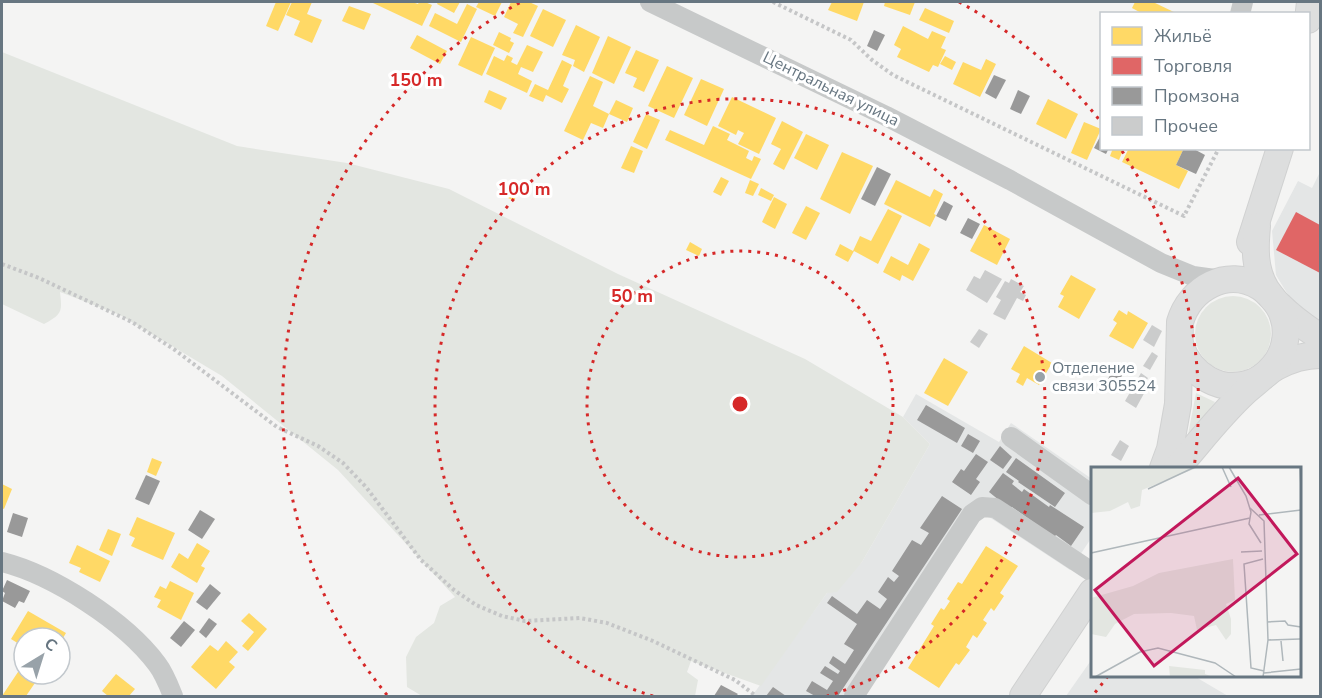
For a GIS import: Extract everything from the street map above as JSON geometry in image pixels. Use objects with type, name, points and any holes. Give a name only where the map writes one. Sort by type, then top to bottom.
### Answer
[{"type":"main road","points":[[1222,280],[1234,269],[1246,252],[1257,226],[1280,150]]},
{"type":"main road","points":[[1178,467],[1230,407],[1278,360],[1286,339],[1283,316],[1265,288],[1257,269],[1255,252],[1257,226]]},
{"type":"main road","points":[[1163,467],[1170,449],[1178,404],[1179,333],[1183,311],[1188,302],[1203,288],[1222,280],[1248,281],[1261,288],[1302,325],[1320,337]]},
{"type":"main road","points":[[1180,344],[1188,363],[1195,371],[1212,382],[1233,386],[1253,382],[1278,366],[1297,358],[1320,355]]},
{"type":"main road","points":[[1023,696],[1091,594]]},
{"type":"street","name":"Центральная улица","points":[[650,2],[886,116],[1010,180],[1161,263]]},
{"type":"street","points":[[1161,263],[1193,276],[1222,280]]},
{"type":"street","points":[[1161,263],[1181,286],[1184,298],[1183,311]]},
{"type":"street","points":[[1011,437],[1091,494]]},
{"type":"street","points":[[854,696],[972,514],[982,507],[995,508],[1091,571]]},
{"type":"street","points":[[2,562],[39,574],[102,613],[141,645],[158,666],[173,696]]},
{"type":"path","points":[[773,2],[851,40],[872,60],[893,75],[1184,216],[1218,150]]},
{"type":"path","points":[[2,264],[39,278],[132,322],[175,350],[277,427],[318,447],[343,463],[366,488],[421,560],[454,590],[476,605],[502,616],[525,621],[580,618],[607,623],[653,640],[735,681],[756,696]]},
{"type":"shaded area","points":[[2,52],[237,146],[347,163],[449,189],[618,274],[805,359],[903,417],[930,444],[862,562],[837,592],[827,593],[761,686],[691,661],[687,672],[698,680],[695,696],[422,696],[407,687],[406,657],[416,637],[434,623],[440,606],[455,597],[338,470],[222,376],[120,315],[60,292],[60,311],[44,324],[2,304]]},
{"type":"shaded area","points":[[1320,172],[1320,325],[1293,303],[1276,275],[1272,231],[1298,181],[1312,188]]},
{"type":"shaded area","points":[[1233,296],[1247,299],[1260,307],[1268,320],[1271,334],[1268,348],[1260,361],[1247,369],[1233,372],[1219,369],[1206,361],[1198,348],[1195,334],[1198,320],[1206,307],[1219,299]]},
{"type":"shaded area","points":[[1196,393],[1215,402],[1187,440]]},
{"type":"shaded area","points":[[916,394],[999,442],[1011,423],[1091,478],[1091,538],[1070,570],[980,511],[859,696],[752,696],[827,593],[862,562],[930,444],[903,417]]},
{"type":"shaded area","points":[[1091,660],[1091,677],[1196,677],[1228,696],[1066,696]]},
{"type":"building: Жильё","points":[[276,2],[291,2],[278,31],[266,26]]},
{"type":"building: Жильё","points":[[292,2],[312,2],[307,14],[322,20],[312,43],[294,35],[300,21],[286,15]]},
{"type":"building: Жильё","points":[[374,2],[418,4],[425,2],[432,5],[422,26]]},
{"type":"building: Жильё","points":[[438,2],[460,2],[454,13],[437,4]]},
{"type":"building: Жильё","points":[[479,2],[502,2],[495,16],[476,7]]},
{"type":"building: Жильё","points":[[511,2],[529,2],[538,6],[523,37],[513,33],[518,24],[504,17]]},
{"type":"building: Жильё","points":[[832,2],[864,2],[857,21],[828,10]]},
{"type":"building: Жильё","points":[[885,2],[915,2],[910,15],[884,6]]},
{"type":"building: Жильё","points":[[1135,2],[1153,2],[1174,12],[1139,12],[1132,8]]},
{"type":"building: Жильё","points":[[467,4],[477,9],[461,42],[429,26],[435,13],[457,24]]},
{"type":"building: Жильё","points":[[349,6],[371,14],[364,30],[342,21]]},
{"type":"building: Жильё","points":[[925,8],[954,21],[949,33],[919,20]]},
{"type":"building: Жильё","points":[[543,9],[566,20],[553,47],[530,36]]},
{"type":"building: Жильё","points":[[576,25],[600,37],[584,72],[573,66],[575,60],[562,55]]},
{"type":"building: Жильё","points":[[903,26],[928,39],[932,31],[946,37],[941,48],[946,50],[938,67],[933,65],[929,72],[897,57],[901,49],[894,45]]},
{"type":"building: Жильё","points":[[499,32],[511,38],[510,41],[514,43],[509,53],[493,45]]},
{"type":"building: Жильё","points":[[417,35],[447,51],[440,64],[410,48]]},
{"type":"building: Жильё","points":[[608,36],[631,47],[614,84],[592,73]]},
{"type":"building: Жильё","points":[[471,37],[495,48],[482,76],[458,65]]},
{"type":"building: Жильё","points":[[527,45],[543,52],[533,72],[521,67],[518,74],[532,81],[527,93],[486,74],[494,56],[504,61],[507,55],[513,58],[511,62],[517,65]]},
{"type":"building: Жильё","points":[[636,50],[659,60],[644,92],[633,87],[637,78],[625,73]]},
{"type":"building: Жильё","points":[[945,56],[956,62],[952,70],[940,64]]},
{"type":"building: Жильё","points":[[986,59],[996,64],[980,97],[953,84],[963,62],[981,70]]},
{"type":"building: Жильё","points":[[562,60],[572,65],[563,86],[569,89],[562,103],[546,95],[543,102],[529,96],[535,84],[548,90]]},
{"type":"building: Жильё","points":[[667,66],[693,78],[674,118],[648,106]]},
{"type":"building: Жильё","points":[[590,76],[603,82],[593,106],[609,114],[603,128],[591,123],[583,140],[564,131]]},
{"type":"building: Жильё","points":[[701,79],[724,89],[707,126],[684,115]]},
{"type":"building: Жильё","points":[[489,90],[507,98],[501,110],[484,102]]},
{"type":"building: Жильё","points":[[732,97],[776,118],[759,154],[738,144],[744,133],[738,130],[736,135],[718,126]]},
{"type":"building: Жильё","points":[[1048,99],[1078,114],[1066,139],[1036,124]]},
{"type":"building: Жильё","points":[[616,100],[633,108],[627,122],[609,114]]},
{"type":"building: Жильё","points":[[646,114],[660,120],[647,149],[633,142]]},
{"type":"building: Жильё","points":[[782,121],[803,132],[784,170],[773,164],[781,149],[771,144]]},
{"type":"building: Жильё","points":[[1084,122],[1100,129],[1087,160],[1071,153]]},
{"type":"building: Жильё","points":[[713,126],[730,134],[727,140],[749,151],[746,158],[752,161],[754,156],[761,159],[751,179],[665,140],[670,130],[704,145]]},
{"type":"building: Жильё","points":[[806,134],[829,145],[817,170],[794,158]]},
{"type":"building: Жильё","points":[[631,146],[643,151],[634,173],[621,168]]},
{"type":"building: Жильё","points":[[1112,150],[1123,150],[1119,160],[1110,156]]},
{"type":"building: Жильё","points":[[1128,150],[1183,150],[1176,165],[1188,171],[1179,189],[1122,162]]},
{"type":"building: Жильё","points":[[842,152],[873,166],[850,214],[820,199]]},
{"type":"building: Жильё","points":[[721,177],[729,181],[721,196],[713,192]]},
{"type":"building: Жильё","points":[[750,180],[759,184],[753,196],[745,193]]},
{"type":"building: Жильё","points":[[896,180],[930,197],[934,189],[943,194],[930,227],[884,204]]},
{"type":"building: Жильё","points":[[506,186],[518,192],[514,201],[502,195]]},
{"type":"building: Жильё","points":[[761,188],[774,195],[771,201],[758,195]]},
{"type":"building: Жильё","points":[[774,197],[787,204],[775,229],[762,222]]},
{"type":"building: Жильё","points":[[806,206],[820,213],[806,240],[792,233]]},
{"type":"building: Жильё","points":[[888,209],[902,216],[878,264],[854,251],[848,262],[835,255],[840,244],[853,251],[860,236],[871,241]]},
{"type":"building: Жильё","points":[[984,225],[1010,239],[997,265],[970,251]]},
{"type":"building: Жильё","points":[[690,242],[702,249],[699,256],[686,250]]},
{"type":"building: Жильё","points":[[919,243],[930,249],[913,281],[902,275],[900,281],[883,272],[891,256],[908,265]]},
{"type":"building: Жильё","points":[[1071,275],[1096,289],[1079,319],[1058,307],[1064,296],[1060,294]]},
{"type":"building: Жильё","points":[[1119,310],[1127,315],[1128,311],[1148,323],[1133,349],[1109,336],[1117,323],[1113,320]]},
{"type":"building: Жильё","points":[[1024,346],[1052,363],[1039,385],[1027,378],[1023,386],[1016,382],[1020,374],[1011,369]]},
{"type":"building: Жильё","points":[[944,358],[968,372],[948,406],[924,393]]},
{"type":"building: Жильё","points":[[152,458],[162,462],[156,476],[147,472]]},
{"type":"building: Жильё","points":[[2,484],[12,489],[4,509],[2,508]]},
{"type":"building: Жильё","points":[[137,517],[175,533],[163,560],[131,546],[135,538],[129,535]]},
{"type":"building: Жильё","points":[[108,529],[121,534],[112,556],[99,550]]},
{"type":"building: Жильё","points":[[197,543],[210,551],[201,566],[205,568],[197,583],[171,567],[179,553],[188,559]]},
{"type":"building: Жильё","points":[[77,545],[110,561],[100,582],[79,572],[81,568],[69,563]]},
{"type":"building: Жильё","points":[[986,546],[1018,566],[1000,593],[1004,596],[994,611],[991,608],[983,620],[987,623],[977,638],[973,635],[966,647],[970,650],[959,665],[956,663],[939,688],[908,668],[934,626],[931,624],[941,608],[944,610],[950,601],[947,599],[958,582],[962,584]]},
{"type":"building: Жильё","points":[[170,581],[194,593],[181,620],[157,607],[161,600],[154,597],[160,586],[166,589]]},
{"type":"building: Жильё","points":[[28,611],[54,626],[19,626]]},
{"type":"building: Жильё","points":[[249,613],[267,629],[248,651],[242,646],[254,632],[241,621]]},
{"type":"building: Жильё","points":[[226,641],[238,652],[229,662],[235,667],[216,689],[191,667],[210,645],[218,651]]},
{"type":"building: Жильё","points":[[116,674],[135,689],[129,696],[108,696],[102,691]]},
{"type":"building: Жильё","points":[[12,681],[12,686],[33,686],[26,696],[2,696]]},
{"type":"building: Торговля","points":[[1296,212],[1320,225],[1320,273],[1276,250]]},
{"type":"building: Промзона","points":[[874,30],[885,35],[877,51],[867,46]]},
{"type":"building: Промзона","points":[[994,75],[1006,80],[996,99],[985,93]]},
{"type":"building: Промзона","points":[[1018,90],[1030,96],[1021,114],[1010,109]]},
{"type":"building: Промзона","points":[[1100,137],[1100,150],[1108,150],[1106,154],[1094,148]]},
{"type":"building: Промзона","points":[[1183,150],[1196,150],[1205,155],[1196,174],[1176,165]]},
{"type":"building: Промзона","points":[[877,167],[891,174],[875,206],[861,199]]},
{"type":"building: Промзона","points":[[944,201],[953,206],[946,221],[936,216]]},
{"type":"building: Промзона","points":[[968,218],[980,224],[972,239],[960,233]]},
{"type":"building: Промзона","points":[[1117,363],[1126,369],[1117,384],[1108,379]]},
{"type":"building: Промзона","points":[[926,405],[965,428],[957,443],[917,420]]},
{"type":"building: Промзона","points":[[968,434],[980,441],[973,453],[961,446]]},
{"type":"building: Промзона","points":[[1000,446],[1012,457],[1003,469],[990,460]]},
{"type":"building: Промзона","points":[[976,454],[988,462],[976,479],[980,482],[971,495],[952,482],[961,469],[964,471]]},
{"type":"building: Промзона","points":[[1016,458],[1065,493],[1055,507],[1006,472]]},
{"type":"building: Промзона","points":[[1003,473],[1014,481],[1012,484],[1022,492],[1024,489],[1049,507],[1050,505],[1084,527],[1071,546],[1056,535],[1054,537],[1012,507],[1010,509],[989,492]]},
{"type":"building: Промзона","points":[[146,475],[160,481],[149,505],[135,499]]},
{"type":"building: Промзона","points":[[942,496],[962,509],[838,696],[815,696],[806,691],[812,681],[827,690],[833,681],[820,673],[825,666],[838,674],[840,671],[829,663],[833,656],[845,664],[854,650],[844,644],[857,624],[827,603],[832,596],[857,614],[867,600],[880,609],[887,599],[878,592],[888,577],[894,582],[899,576],[892,571],[912,540],[921,545],[929,533],[920,528]]},
{"type":"building: Промзона","points":[[200,510],[215,519],[202,539],[188,530]]},
{"type":"building: Промзона","points":[[13,513],[28,518],[22,537],[7,532]]},
{"type":"building: Промзона","points":[[7,580],[30,591],[24,603],[19,601],[15,608],[2,601],[5,593],[2,591]]},
{"type":"building: Промзона","points":[[210,584],[221,593],[207,610],[196,602]]},
{"type":"building: Промзона","points":[[209,618],[217,624],[206,638],[199,632]]},
{"type":"building: Промзона","points":[[184,621],[195,630],[181,647],[170,638]]},
{"type":"building: Промзона","points":[[721,685],[738,694],[736,696],[714,696]]},
{"type":"building: Промзона","points":[[773,687],[786,696],[766,696]]},
{"type":"building: Прочее","points":[[985,270],[1002,279],[987,303],[966,290],[974,276],[980,279]]},
{"type":"building: Прочее","points":[[1011,279],[1024,286],[1020,292],[1026,295],[1023,301],[1017,298],[1005,320],[993,314],[1001,300],[996,297],[1005,281],[1009,283]]},
{"type":"building: Прочее","points":[[1152,325],[1162,331],[1154,347],[1143,340]]},
{"type":"building: Прочее","points":[[979,329],[988,334],[979,348],[970,342]]},
{"type":"building: Прочее","points":[[1152,352],[1158,356],[1150,370],[1143,366]]},
{"type":"building: Прочее","points":[[1141,373],[1148,378],[1143,386],[1147,388],[1136,408],[1125,401]]},
{"type":"building: Прочее","points":[[1120,440],[1129,446],[1121,461],[1111,455]]},
{"type":"place","name":"Отделение связи 305524","points":[[1040,377]]}]
